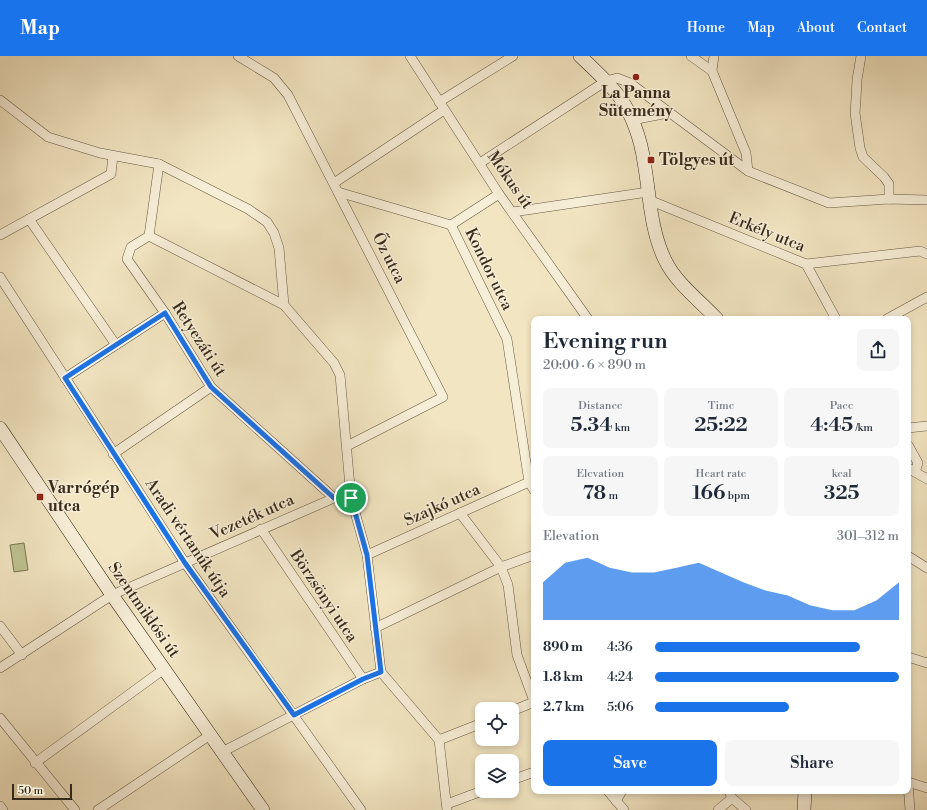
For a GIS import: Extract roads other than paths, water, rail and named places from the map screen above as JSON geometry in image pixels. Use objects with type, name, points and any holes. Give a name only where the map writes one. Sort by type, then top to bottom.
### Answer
[{"type":"street","name":"Őz utca","points":[[238,56],[274,78],[288,95],[443,397],[346,446]]},
{"type":"street","name":"Mókus út","points":[[410,56],[499,194],[586,316]]},
{"type":"street","points":[[336,188],[442,106],[513,56]]},
{"type":"street","points":[[580,56],[618,95],[632,120],[644,161],[648,196],[658,245],[666,262],[676,276],[714,316]]},
{"type":"street","points":[[691,56],[712,71]]},
{"type":"street","points":[[714,56],[712,71],[746,153],[748,171]]},
{"type":"street","points":[[861,56],[856,80],[855,114],[860,148],[863,157],[884,177],[889,184],[889,199]]},
{"type":"street","points":[[480,163],[606,81],[617,78],[630,83],[668,113],[748,171],[829,203],[889,199],[927,200]]},
{"type":"street","points":[[0,100],[48,137],[113,156],[159,164],[248,209],[267,222],[274,233],[279,248],[284,305]]},
{"type":"street","points":[[632,120],[668,113]]},
{"type":"street","points":[[0,235],[111,174],[113,156]]},
{"type":"street","points":[[159,164],[149,236],[284,305],[338,370],[351,498],[367,555],[381,672],[439,740],[447,807],[475,794]]},
{"type":"street","points":[[336,188],[451,224],[499,194]]},
{"type":"street","points":[[513,212],[648,196]]},
{"type":"street","name":"Erkély utca","points":[[648,196],[806,264],[920,251],[927,254]]},
{"type":"street","points":[[29,219],[116,345]]},
{"type":"street","name":"Kondor utca","points":[[451,224],[507,339],[531,482]]},
{"type":"street","name":"Retyezáti út","points":[[149,236],[131,247],[127,259],[165,313],[211,387],[334,498]]},
{"type":"street","points":[[806,264],[834,316]]},
{"type":"street","name":"Aradi vértanúk útja","points":[[0,277],[113,454],[185,563],[361,810]]},
{"type":"street","points":[[892,316],[927,297]]},
{"type":"street","points":[[65,378],[165,313]]},
{"type":"street","points":[[113,454],[211,387]]},
{"type":"street","points":[[911,428],[927,426]]},
{"type":"street","name":"Szentmiklósi út","points":[[1,432],[112,595],[263,810]]},
{"type":"street","points":[[911,450],[918,463],[911,470],[927,479]]},
{"type":"street","name":"Szajkó utca","points":[[367,555],[531,482]]},
{"type":"street","name":"Vezeték utca","points":[[0,668],[112,595],[334,498],[351,498]]},
{"type":"street","points":[[460,513],[501,567],[508,585],[517,655],[531,694]]},
{"type":"street","name":"Börzsönyi utca","points":[[261,529],[363,679]]},
{"type":"street","points":[[375,628],[501,567],[531,556]]},
{"type":"street","points":[[911,558],[927,568]]},
{"type":"street","points":[[0,626],[22,655]]},
{"type":"street","points":[[911,658],[927,663]]},
{"type":"street","points":[[35,763],[164,669]]},
{"type":"street","points":[[222,752],[363,679],[381,672]]},
{"type":"street","points":[[519,708],[531,703]]},
{"type":"street","points":[[0,718],[35,763],[75,810]]},
{"type":"street","points":[[439,740],[475,726]]},
{"type":"street","points":[[98,810],[210,735]]},
{"type":"street","points":[[519,777],[531,773]]},
{"type":"street","points":[[911,784],[927,788]]},
{"type":"street","points":[[610,794],[624,810]]},
{"type":"street","points":[[616,801],[620,794]]},
{"type":"street","points":[[804,810],[805,794]]},
{"type":"street","points":[[909,794],[910,810]]},
{"type":"street","points":[[718,810],[731,795],[746,810]]},
{"type":"street","points":[[0,806],[3,810]]},
{"type":"place","name":"La Panna Sütemény","points":[[636,77]]},
{"type":"place","name":"Tölgyes út","points":[[651,160]]},
{"type":"place","name":"Varrógép utca","points":[[40,497]]}]
